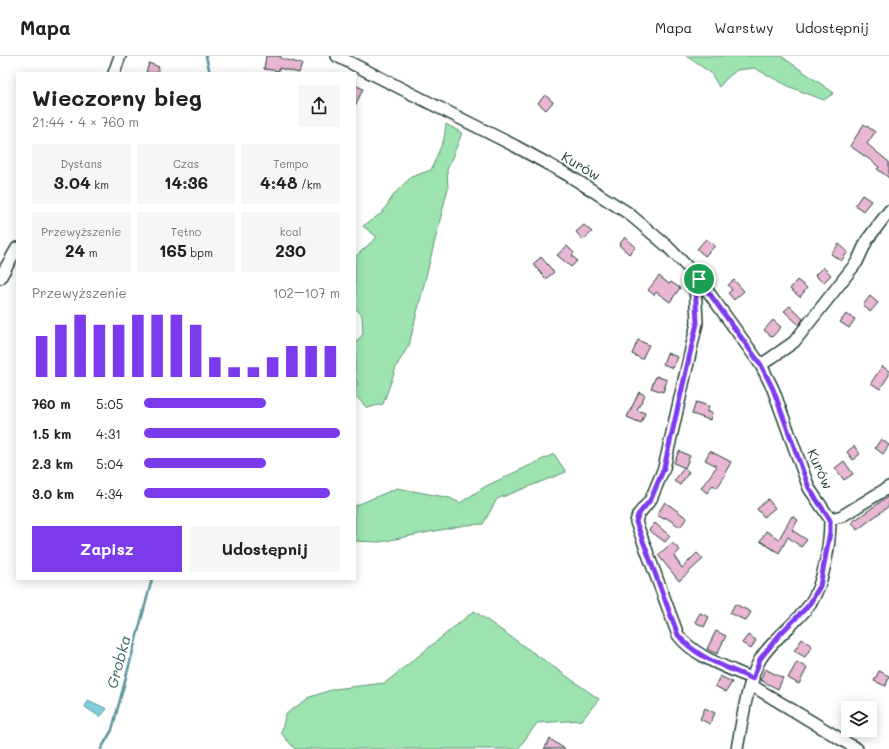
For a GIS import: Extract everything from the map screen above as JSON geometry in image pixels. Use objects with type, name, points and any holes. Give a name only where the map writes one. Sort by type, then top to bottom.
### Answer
[{"type":"street","points":[[114,72],[120,56]]},
{"type":"street","name":"Kurów","points":[[337,56],[515,146],[608,200],[638,221],[667,246],[699,279],[761,365],[781,410],[809,488],[830,520]]},
{"type":"street","points":[[761,365],[794,342],[857,262],[867,240],[889,211]]},
{"type":"street","points":[[0,278],[16,250]]},
{"type":"street","points":[[699,279],[695,283],[697,323],[664,468],[651,499],[638,515],[636,522],[678,635],[684,643],[705,657],[752,682],[857,749]]},
{"type":"street","points":[[736,749],[752,682],[760,659],[781,633],[809,605],[820,586],[830,532],[830,520],[842,516],[889,487]]},
{"type":"green space","points":[[686,56],[781,56],[834,93],[824,100],[790,87],[754,68],[737,70],[719,87],[711,73]]},
{"type":"green space","points":[[446,124],[462,133],[447,170],[448,188],[409,345],[397,365],[383,404],[367,408],[356,396],[356,385],[358,385],[356,380],[356,343],[363,334],[362,315],[356,309],[356,256],[377,237],[363,226],[382,213],[395,193],[411,177],[431,170],[444,139]]},
{"type":"green space","points":[[554,454],[566,472],[497,499],[483,524],[465,525],[380,542],[356,541],[356,506],[397,488],[450,498],[460,503],[486,486]]},
{"type":"green space","points":[[474,611],[599,699],[582,720],[537,723],[518,749],[295,749],[281,733],[286,714],[310,697],[334,689],[385,683]]},
{"type":"water","points":[[88,700],[107,709],[100,717],[85,707]]},
{"type":"building","points":[[266,56],[281,56],[280,58],[302,64],[299,72],[279,68],[279,71],[264,69]]},
{"type":"building","points":[[149,63],[159,67],[157,72],[146,72]]},
{"type":"building","points":[[356,86],[363,89],[356,104]]},
{"type":"building","points":[[545,95],[553,102],[546,110],[538,103]]},
{"type":"building","points":[[864,124],[875,132],[867,144],[889,162],[889,178],[877,169],[879,167],[850,146]]},
{"type":"building","points":[[862,195],[871,201],[863,211],[855,205]]},
{"type":"building","points":[[584,225],[592,232],[583,240],[576,232]]},
{"type":"building","points":[[625,237],[636,247],[629,254],[619,245]]},
{"type":"building","points":[[706,239],[715,246],[705,256],[697,249]]},
{"type":"building","points":[[839,244],[848,252],[841,261],[831,254]]},
{"type":"building","points":[[567,246],[574,253],[572,255],[577,261],[571,267],[557,255]]},
{"type":"building","points":[[541,257],[554,272],[546,279],[533,264]]},
{"type":"building","points":[[823,267],[831,275],[823,283],[815,275]]},
{"type":"building","points":[[659,276],[669,284],[671,282],[680,288],[670,302],[656,292],[654,295],[648,290]]},
{"type":"building","points":[[734,280],[744,291],[734,300],[728,293],[732,290],[728,285]]},
{"type":"building","points":[[797,280],[807,288],[800,297],[790,289]]},
{"type":"building","points":[[870,296],[878,303],[870,312],[863,305]]},
{"type":"building","points":[[790,306],[803,319],[799,325],[784,311]]},
{"type":"building","points":[[846,314],[855,319],[849,328],[840,322]]},
{"type":"building","points":[[773,320],[781,327],[772,337],[764,330]]},
{"type":"building","points":[[638,340],[649,345],[642,359],[632,354]]},
{"type":"building","points":[[667,353],[678,357],[673,368],[663,364]]},
{"type":"building","points":[[882,366],[889,371],[889,375],[880,389],[871,383]]},
{"type":"building","points":[[656,376],[667,380],[663,392],[651,388]]},
{"type":"building","points":[[639,392],[645,395],[637,410],[645,413],[641,423],[627,417]]},
{"type":"building","points":[[696,402],[709,406],[707,412],[712,413],[710,420],[692,414]]},
{"type":"building","points":[[881,439],[889,445],[883,454],[875,448]]},
{"type":"building","points":[[854,446],[860,454],[853,460],[847,452]]},
{"type":"building","points":[[679,451],[690,456],[685,468],[674,463]]},
{"type":"building","points":[[710,451],[731,462],[725,473],[726,474],[717,488],[713,485],[707,493],[701,488],[717,466],[705,460]]},
{"type":"building","points":[[844,461],[853,474],[844,480],[835,468]]},
{"type":"building","points":[[684,468],[689,472],[680,485],[674,481]]},
{"type":"building","points":[[889,496],[889,506],[857,530],[852,522]]},
{"type":"building","points":[[768,499],[775,508],[764,517],[757,509]]},
{"type":"building","points":[[665,502],[687,518],[680,527],[665,517],[664,519],[657,515]]},
{"type":"building","points":[[792,516],[798,520],[792,530],[807,540],[801,547],[788,537],[779,553],[760,541],[766,531],[779,539]]},
{"type":"building","points":[[655,523],[670,536],[665,542],[649,530]]},
{"type":"building","points":[[672,543],[680,550],[674,556],[682,568],[697,553],[703,559],[679,581],[658,555]]},
{"type":"building","points":[[735,604],[751,612],[746,621],[730,613]]},
{"type":"building","points":[[700,613],[709,617],[704,627],[695,622]]},
{"type":"building","points":[[716,631],[726,636],[717,654],[707,649]]},
{"type":"building","points":[[748,635],[756,640],[751,649],[742,643]]},
{"type":"building","points":[[802,639],[812,646],[805,657],[794,651]]},
{"type":"building","points":[[797,662],[807,668],[799,684],[788,678]]},
{"type":"building","points":[[765,669],[783,678],[778,689],[760,680]]},
{"type":"building","points":[[879,671],[889,676],[886,686],[874,681]]},
{"type":"building","points":[[720,676],[732,682],[726,692],[715,686]]},
{"type":"building","points":[[705,708],[715,713],[710,724],[700,719]]},
{"type":"building","points":[[550,739],[565,749],[544,749]]},
{"type":"waterway","points":[[206,56],[210,72]]},
{"type":"waterway","name":"Grobka","points":[[101,749],[112,730],[152,580]]},
{"type":"route","points":[[699,279],[761,365],[784,416],[809,488],[830,520],[830,532],[820,586],[809,605],[781,633],[760,659],[753,679],[705,657],[684,643],[678,635],[636,522],[638,515],[651,499],[664,468],[697,323],[695,283],[699,279]]}]
